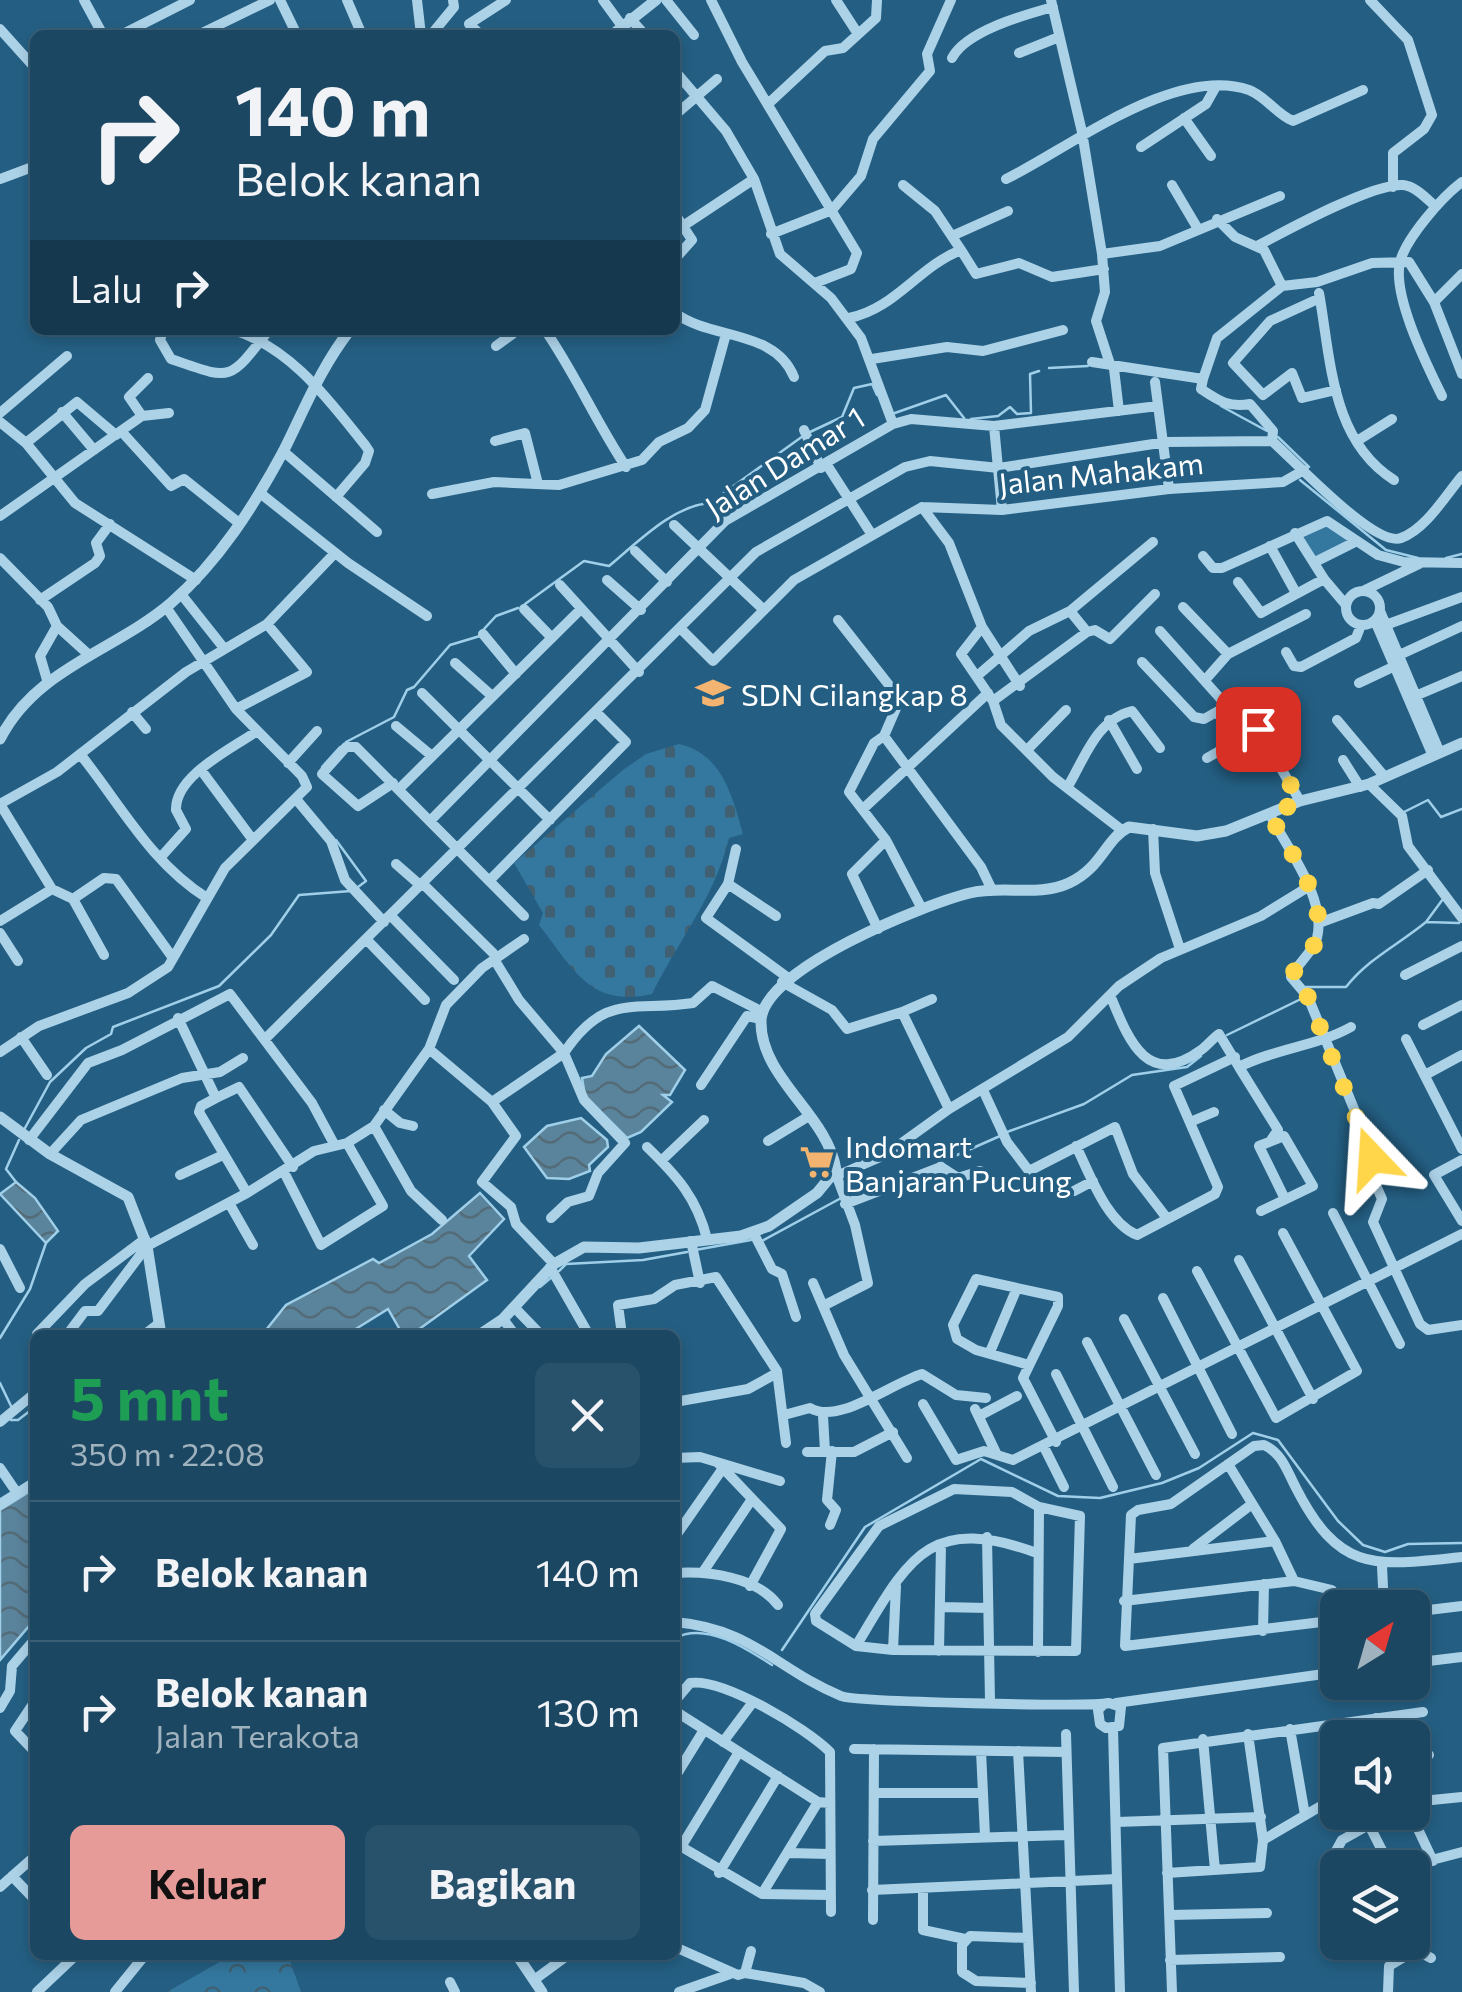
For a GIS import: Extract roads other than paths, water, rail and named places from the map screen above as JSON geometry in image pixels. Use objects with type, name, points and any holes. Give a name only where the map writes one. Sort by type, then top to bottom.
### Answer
[{"type":"street","points":[[84,0],[99,30]]},
{"type":"street","points":[[132,30],[190,0]]},
{"type":"street","points":[[208,30],[270,0]]},
{"type":"street","points":[[280,0],[294,30]]},
{"type":"street","points":[[346,0],[360,30]]},
{"type":"street","points":[[417,0],[420,30]]},
{"type":"street","points":[[436,30],[448,17],[453,0]]},
{"type":"street","points":[[475,30],[469,24],[506,0]]},
{"type":"street","points":[[604,0],[621,26],[656,0]]},
{"type":"street","points":[[666,0],[694,36]]},
{"type":"street","points":[[711,0],[858,259],[851,268],[815,283]]},
{"type":"street","points":[[836,0],[858,34]]},
{"type":"street","points":[[768,104],[826,50],[843,48],[876,18],[877,0]]},
{"type":"street","points":[[1370,0],[1408,40],[1432,115],[1424,129],[1393,153],[1392,186]]},
{"type":"street","points":[[771,234],[832,210],[861,176],[869,145],[930,72],[926,54],[945,3]]},
{"type":"street","points":[[952,58],[958,48],[982,36],[994,24],[1052,3],[1082,132],[1104,269],[1105,292],[1096,321],[1112,367],[1119,411]]},
{"type":"street","points":[[0,29],[30,62]]},
{"type":"street","points":[[1019,54],[1059,37]]},
{"type":"street","points":[[680,76],[726,131],[754,179],[780,254],[849,318],[872,359],[890,417]]},
{"type":"street","points":[[680,110],[717,79]]},
{"type":"street","points":[[1142,146],[1206,104],[1215,88]]},
{"type":"street","points":[[1006,179],[1082,132],[1164,97],[1215,88],[1244,88],[1293,120],[1363,90]]},
{"type":"street","points":[[1184,118],[1210,156]]},
{"type":"street","points":[[0,178],[30,168]]},
{"type":"street","points":[[680,220],[754,179]]},
{"type":"street","points":[[1442,396],[1412,328],[1400,277],[1400,259],[1435,206],[1462,182]]},
{"type":"street","points":[[1172,184],[1198,229]]},
{"type":"street","points":[[903,185],[926,200],[976,274],[1019,263],[1052,277],[1104,269]]},
{"type":"street","points":[[1259,245],[1313,216],[1392,186],[1413,188],[1435,206]]},
{"type":"street","points":[[1102,254],[1160,246],[1280,196]]},
{"type":"street","points":[[952,236],[1008,210]]},
{"type":"street","points":[[1218,220],[1235,237],[1259,245],[1282,286]]},
{"type":"street","points":[[680,224],[692,240],[680,253]]},
{"type":"street","points":[[849,318],[878,310],[930,265],[961,250]]},
{"type":"street","points":[[1462,374],[1434,302],[1414,265],[1400,259],[1372,263],[1317,282],[1282,286],[1217,338],[1201,389],[1233,407],[1250,404],[1304,470],[1358,520],[1387,540],[1416,530],[1462,476]]},
{"type":"street","points":[[1434,302],[1462,274]]},
{"type":"street","points":[[1317,282],[1342,415],[1371,465],[1394,480]]},
{"type":"street","points":[[1320,298],[1270,321],[1233,363],[1263,395],[1292,373],[1303,398],[1336,390]]},
{"type":"street","points":[[680,315],[762,344],[794,378]]},
{"type":"street","points":[[872,359],[947,347],[983,351],[1064,330]]},
{"type":"street","points":[[432,494],[494,482],[558,486],[642,460],[659,442],[688,428],[705,410],[726,334]]},
{"type":"street","points":[[162,335],[160,340],[171,359],[221,376],[231,373],[266,335]]},
{"type":"street","points":[[246,335],[261,341],[313,384],[369,451],[365,463],[336,497]]},
{"type":"street","points":[[0,739],[18,712],[48,682],[166,607],[196,580],[260,493],[313,384],[342,335]]},
{"type":"street","points":[[496,346],[511,335]]},
{"type":"street","points":[[548,335],[600,431],[626,466]]},
{"type":"street","points":[[1451,344],[1462,337]]},
{"type":"street","points":[[0,413],[68,356]]},
{"type":"street","points":[[1092,362],[1204,380]]},
{"type":"street","points":[[142,416],[129,396],[148,378]]},
{"type":"street","points":[[1155,382],[1166,442],[1169,488]]},
{"type":"street","points":[[26,444],[62,412],[81,404],[119,433],[172,486],[184,479],[239,523]]},
{"type":"street","name":"Jalan Damar 1","points":[[431,820],[725,521],[824,467],[890,417],[994,426],[1158,406]]},
{"type":"street","points":[[62,412],[94,450]]},
{"type":"street","points":[[0,516],[142,416],[168,413]]},
{"type":"street","points":[[1356,441],[1392,419]]},
{"type":"street","points":[[0,422],[26,444],[76,503],[196,580]]},
{"type":"street","points":[[994,426],[1002,510]]},
{"type":"street","points":[[495,441],[525,433],[538,484]]},
{"type":"street","points":[[805,435],[872,535]]},
{"type":"street","points":[[265,1040],[640,672],[756,552],[917,462],[999,468],[1166,442],[1273,436]]},
{"type":"street","points":[[283,451],[377,532]]},
{"type":"street","name":"Jalan Mahakam","points":[[922,506],[1002,510],[1169,488],[1283,482],[1304,470]]},
{"type":"street","points":[[260,493],[335,554],[426,616]]},
{"type":"street","points":[[681,629],[713,661],[794,580],[922,506],[949,542],[982,627],[1020,686]]},
{"type":"street","points":[[1203,556],[1213,568],[1222,568],[1295,533],[1332,522],[1378,556],[1420,564],[1462,563]]},
{"type":"street","points":[[40,600],[95,563],[100,556],[96,543],[110,524]]},
{"type":"street","points":[[674,525],[764,610]]},
{"type":"street","points":[[1295,533],[1324,580],[1346,605],[1351,620],[1361,625],[1462,597]]},
{"type":"street","points":[[1315,562],[1357,541]]},
{"type":"street","points":[[977,676],[1029,630],[1070,611],[1153,542]]},
{"type":"street","points":[[1270,546],[1296,593]]},
{"type":"street","points":[[635,551],[667,582]]},
{"type":"street","points":[[104,954],[73,899],[52,889],[0,804],[80,754],[204,660],[268,624],[335,554]]},
{"type":"street","points":[[0,558],[40,600],[57,626],[88,654]]},
{"type":"street","points":[[1346,605],[1352,595],[1420,564]]},
{"type":"street","points":[[607,580],[641,610]]},
{"type":"street","points":[[1238,582],[1258,612],[1324,580]]},
{"type":"street","points":[[560,585],[640,672]]},
{"type":"street","points":[[1363,590],[1378,599],[1380,621],[1436,755]]},
{"type":"street","points":[[181,594],[222,647]]},
{"type":"street","points":[[864,808],[908,764],[990,697],[1020,686],[1087,632],[1095,630],[1110,639],[1154,594]]},
{"type":"street","points":[[0,1052],[54,1019],[68,1018],[128,994],[168,967],[225,868],[308,783],[236,710],[166,607]]},
{"type":"street","points":[[1184,608],[1228,654]]},
{"type":"street","points":[[524,609],[552,638]]},
{"type":"street","points":[[524,916],[431,820],[396,786],[351,744],[322,774],[358,806],[396,786],[432,756],[580,610]]},
{"type":"street","points":[[1070,611],[1087,632]]},
{"type":"street","points":[[1206,679],[1228,654],[1306,614]]},
{"type":"street","points":[[838,620],[898,699],[884,736],[874,743],[849,787],[886,840],[921,907]]},
{"type":"street","points":[[236,710],[307,672],[268,624]]},
{"type":"street","points":[[1286,652],[1294,666],[1301,668],[1356,638],[1361,625]]},
{"type":"street","points":[[48,682],[40,656],[57,626]]},
{"type":"street","points":[[1359,684],[1396,659],[1462,626]]},
{"type":"street","points":[[982,627],[961,652],[990,697],[995,716],[1067,788],[1122,830],[1153,829],[1208,836],[1300,801],[1364,785],[1462,743]]},
{"type":"street","points":[[1142,662],[1194,716],[1218,714],[1226,704],[1160,631]]},
{"type":"street","points":[[482,634],[516,674]]},
{"type":"street","points":[[454,663],[492,696]]},
{"type":"street","points":[[1412,697],[1462,676]]},
{"type":"street","points":[[422,693],[550,820]]},
{"type":"street","points":[[1027,750],[1066,710]]},
{"type":"street","points":[[132,712],[146,729]]},
{"type":"street","points":[[1067,788],[1109,720],[1132,712],[1160,748]]},
{"type":"street","points":[[489,881],[626,739],[597,713]]},
{"type":"street","points":[[1218,714],[1239,739]]},
{"type":"street","points":[[1109,720],[1138,769]]},
{"type":"street","points":[[1337,720],[1384,776]]},
{"type":"street","points":[[396,726],[432,756]]},
{"type":"street","points":[[1207,758],[1259,730],[1300,801]]},
{"type":"street","points":[[160,858],[186,829],[176,810],[177,797],[201,770],[257,731]]},
{"type":"street","points":[[288,763],[317,732]]},
{"type":"street","points":[[884,736],[908,764],[992,890]]},
{"type":"street","points":[[80,754],[132,829],[207,898]]},
{"type":"street","points":[[1343,760],[1364,785],[1402,816],[1408,846],[1462,918]]},
{"type":"street","points":[[201,770],[253,840]]},
{"type":"street","points":[[296,798],[331,840],[353,890],[454,980]]},
{"type":"street","points":[[1270,815],[1308,887],[1319,923],[1316,940],[1291,977],[1308,997],[1368,1142],[1372,1176],[1382,1198],[1376,1228],[1392,1270],[1423,1328],[1462,1325]]},
{"type":"street","points":[[1153,829],[1155,874],[1180,949]]},
{"type":"street","points":[[762,1016],[785,980],[878,928],[921,907],[992,890],[1053,888],[1072,882],[1098,865],[1122,830]]},
{"type":"street","points":[[878,928],[852,874],[886,840]]},
{"type":"street","points":[[736,850],[728,884],[706,918],[785,980],[832,1010],[847,1028],[932,999]]},
{"type":"street","points":[[396,864],[494,956],[528,1011],[564,1053],[584,1100],[625,1142],[598,1173],[589,1196],[568,1202],[551,1218]]},
{"type":"street","points":[[1319,923],[1373,902],[1380,904],[1428,870]]},
{"type":"street","points":[[73,899],[104,878],[116,879],[172,958]]},
{"type":"street","points":[[728,884],[776,916]]},
{"type":"street","points":[[508,1325],[516,1309],[554,1270],[593,1246],[618,1250],[707,1239],[757,1239],[836,1177],[886,1155],[949,1109],[1068,1037],[1110,996],[1180,949],[1261,916],[1308,887]]},
{"type":"street","points":[[0,922],[52,889]]},
{"type":"street","points":[[0,933],[18,961]]},
{"type":"street","points":[[366,939],[425,1000]]},
{"type":"street","points":[[41,1330],[85,1284],[146,1242],[374,1126],[429,1049],[446,1006],[494,956],[524,939]]},
{"type":"street","points":[[1405,975],[1462,946]]},
{"type":"street","points":[[492,1102],[564,1053],[589,1021],[614,1008],[692,1003],[712,986],[762,1016],[773,1060],[835,1162],[868,1283],[822,1306]]},
{"type":"street","points":[[24,1137],[88,1062],[122,1050],[230,994],[312,1104],[334,1144]]},
{"type":"street","points":[[1110,996],[1126,1036],[1140,1056],[1151,1063],[1180,1060],[1222,1038],[1278,1130],[1271,1141]]},
{"type":"street","points":[[1423,1024],[1462,1004]]},
{"type":"street","points":[[902,1012],[949,1109]]},
{"type":"street","points":[[701,1086],[746,1017],[762,1016]]},
{"type":"street","points":[[178,1018],[216,1098]]},
{"type":"street","points":[[1076,1146],[1127,1231],[1137,1236],[1218,1190],[1175,1084],[1269,1052],[1324,1042],[1351,1027]]},
{"type":"street","points":[[21,1036],[47,1075]]},
{"type":"street","points":[[1406,1039],[1462,1149]]},
{"type":"street","points":[[429,1049],[492,1102],[516,1136],[482,1182],[508,1205],[516,1224],[554,1270],[586,1330]]},
{"type":"street","points":[[1425,1075],[1462,1056]]},
{"type":"street","points":[[50,1154],[81,1120],[182,1078],[220,1072],[244,1058]]},
{"type":"street","points":[[248,1193],[199,1110],[239,1086],[289,1170],[321,1245],[383,1206],[346,1142]]},
{"type":"street","points":[[983,1090],[1005,1136],[1029,1171],[1115,1127],[1133,1174],[1166,1218]]},
{"type":"street","points":[[384,1110],[400,1123],[413,1126]]},
{"type":"street","points":[[1190,1122],[1214,1112]]},
{"type":"street","points":[[1448,1120],[1462,1113]]},
{"type":"street","points":[[768,1142],[809,1116]]},
{"type":"street","points":[[0,1117],[50,1154],[128,1197],[146,1242],[159,1330]]},
{"type":"street","points":[[661,1161],[704,1120]]},
{"type":"street","points":[[374,1126],[412,1191],[442,1220]]},
{"type":"street","points":[[1261,1212],[1285,1200],[1313,1186],[1284,1136],[1259,1146],[1285,1200]]},
{"type":"street","points":[[648,1148],[692,1197],[707,1239]]},
{"type":"street","points":[[180,1175],[224,1155]]},
{"type":"street","points":[[1462,1160],[1434,1175],[1462,1220]]},
{"type":"street","points":[[844,1199],[941,1168],[958,1178],[980,1171]]},
{"type":"street","points":[[1074,1192],[1093,1180]]},
{"type":"street","points":[[229,1203],[254,1245]]},
{"type":"street","points":[[1333,1213],[1400,1344]]},
{"type":"street","points":[[1196,1271],[1276,1418],[1357,1371],[1283,1233]]},
{"type":"street","points":[[923,1404],[956,1460],[971,1452],[1012,1460],[1083,1428],[1462,1234]]},
{"type":"street","points":[[757,1239],[772,1269],[782,1275],[796,1316]]},
{"type":"street","points":[[691,1241],[700,1282]]},
{"type":"street","points":[[71,1330],[85,1311],[98,1311],[146,1242]]},
{"type":"street","points":[[0,1250],[20,1288]]},
{"type":"street","points":[[1239,1260],[1313,1399]]},
{"type":"street","points":[[621,1330],[618,1305],[654,1298],[675,1286],[716,1277],[777,1373],[786,1443]]},
{"type":"street","points":[[1028,1365],[965,1346],[956,1339],[953,1325],[976,1279],[1058,1297],[1058,1306],[1023,1378],[1064,1486]]},
{"type":"street","points":[[813,1283],[844,1355],[907,1458]]},
{"type":"street","points":[[990,1352],[1016,1288]]},
{"type":"street","points":[[1163,1298],[1232,1434]]},
{"type":"street","points":[[516,1309],[535,1330]]},
{"type":"street","points":[[1124,1319],[1195,1454]]},
{"type":"street","points":[[1087,1342],[1156,1475]]},
{"type":"street","points":[[680,1401],[748,1388],[777,1373]]},
{"type":"street","points":[[784,1415],[810,1408],[823,1416],[846,1412],[869,1395],[922,1374],[956,1395],[986,1398]]},
{"type":"street","points":[[1056,1374],[1114,1488]]},
{"type":"street","points":[[997,1456],[977,1412],[1017,1396]]},
{"type":"street","points":[[1,1421],[30,1399]]},
{"type":"street","points":[[823,1416],[829,1451],[826,1500],[836,1510],[830,1524]]},
{"type":"street","points":[[807,1452],[857,1452],[892,1432]]},
{"type":"street","points":[[1320,1623],[1130,1648],[1122,1641],[1132,1516],[1138,1510],[1171,1504],[1254,1446],[1275,1450],[1321,1534],[1382,1566],[1462,1557]]},
{"type":"street","points":[[680,1458],[700,1457],[720,1467],[780,1482]]},
{"type":"street","points":[[1228,1464],[1276,1540],[1294,1580]]},
{"type":"street","points":[[720,1467],[781,1530],[750,1586]]},
{"type":"street","points":[[680,1528],[720,1467]]},
{"type":"street","points":[[0,1468],[18,1493]]},
{"type":"street","points":[[0,1504],[30,1485]]},
{"type":"street","points":[[954,1489],[1012,1492],[1040,1506],[1075,1513],[1082,1521],[1080,1647],[1071,1653],[856,1646],[816,1621],[815,1614],[879,1526],[954,1489]]},
{"type":"street","points":[[703,1572],[750,1502]]},
{"type":"street","points":[[1193,1550],[1252,1504]]},
{"type":"street","points":[[1038,1652],[1040,1506]]},
{"type":"street","points":[[856,1646],[903,1568],[941,1545],[963,1536],[987,1537],[1037,1553]]},
{"type":"street","points":[[987,1537],[990,1702]]},
{"type":"street","points":[[1129,1559],[1276,1540]]},
{"type":"street","points":[[939,1650],[941,1545]]},
{"type":"street","points":[[1382,1566],[1383,1590]]},
{"type":"street","points":[[680,1573],[703,1572],[766,1590],[778,1605]]},
{"type":"street","points":[[892,1650],[896,1580]]},
{"type":"street","points":[[1124,1601],[1294,1580],[1332,1590]]},
{"type":"street","points":[[1263,1631],[1264,1584]]},
{"type":"street","points":[[1430,1610],[1462,1606]]},
{"type":"street","points":[[940,1607],[988,1608]]},
{"type":"street","points":[[680,1623],[736,1634],[850,1699],[1109,1704],[1320,1675]]},
{"type":"street","points":[[0,1708],[10,1691],[12,1666],[30,1645]]},
{"type":"street","points":[[1430,1661],[1462,1657]]},
{"type":"street","points":[[680,1694],[690,1682],[698,1682],[753,1702],[830,1752],[824,1803],[830,1854],[830,1912]]},
{"type":"street","points":[[723,1742],[753,1702]]},
{"type":"street","points":[[1109,1704],[1123,1720],[1114,1729],[1120,1992]]},
{"type":"street","points":[[1109,1704],[1098,1710],[1100,1724],[1114,1729]]},
{"type":"street","points":[[30,1708],[15,1731],[30,1747]]},
{"type":"street","points":[[1360,1720],[1423,1712]]},
{"type":"street","points":[[680,1714],[824,1803]]},
{"type":"street","points":[[1172,1992],[1161,1752],[1168,1745],[1203,1739],[1320,1725]]},
{"type":"street","points":[[1290,1729],[1305,1816]]},
{"type":"street","points":[[680,1769],[704,1730]]},
{"type":"street","points":[[1066,1734],[1066,1835],[1074,1992]]},
{"type":"street","points":[[1167,1873],[1258,1869],[1263,1840],[1248,1734]]},
{"type":"street","points":[[1203,1739],[1215,1870]]},
{"type":"street","points":[[854,1749],[1066,1752]]},
{"type":"street","points":[[872,1920],[874,1749]]},
{"type":"street","points":[[981,1751],[985,1836]]},
{"type":"street","points":[[965,1939],[962,1972],[966,1979],[1031,1988],[1018,1751]]},
{"type":"street","points":[[680,1842],[739,1752]]},
{"type":"street","points":[[718,1872],[778,1776]]},
{"type":"street","points":[[874,1794],[983,1793]]},
{"type":"street","points":[[1430,1800],[1459,1796],[1462,1807]]},
{"type":"street","points":[[762,1894],[824,1803]]},
{"type":"street","points":[[1263,1840],[1320,1807]]},
{"type":"street","points":[[1116,1822],[1261,1817]]},
{"type":"street","points":[[1339,1850],[1338,1845],[1362,1830]]},
{"type":"street","points":[[1419,1830],[1434,1862]]},
{"type":"street","points":[[873,1840],[1066,1835]]},
{"type":"street","points":[[680,1846],[718,1872],[762,1894],[830,1895]]},
{"type":"street","points":[[1430,1863],[1462,1852]]},
{"type":"street","points":[[787,1853],[830,1854]]},
{"type":"street","points":[[0,1887],[30,1860]]},
{"type":"street","points":[[12,1876],[30,1895]]},
{"type":"street","points":[[872,1890],[1118,1879]]},
{"type":"street","points":[[923,1888],[922,1930],[965,1939],[1028,1938]]},
{"type":"street","points":[[1170,1915],[1267,1912]]},
{"type":"street","points":[[680,1949],[732,1973]]},
{"type":"street","points":[[1388,1992],[1389,1966],[1416,1950],[1432,1958]]},
{"type":"street","points":[[745,1973],[750,1951]]},
{"type":"street","points":[[1170,1960],[1280,1957]]},
{"type":"street","points":[[37,1992],[71,1960]]},
{"type":"street","points":[[114,1992],[141,1960]]},
{"type":"street","points":[[520,1960],[542,1992]]},
{"type":"street","points":[[534,1980],[561,1960]]},
{"type":"street","points":[[679,1992],[732,1973],[804,1984],[820,1992]]},
{"type":"water","points":[[639,1026],[685,1070],[670,1095],[663,1095],[672,1102],[641,1132],[627,1138],[585,1096],[582,1078],[592,1076],[606,1054]]},
{"type":"water","points":[[581,1118],[607,1140],[608,1147],[589,1165],[590,1171],[569,1179],[547,1178],[524,1147],[547,1126]]},
{"type":"water","points":[[16,1182],[35,1198],[58,1231],[46,1243],[0,1194]]},
{"type":"water","points":[[480,1193],[504,1219],[469,1256],[487,1280],[418,1330],[400,1330],[388,1309],[354,1330],[266,1330],[286,1305],[373,1259],[379,1263],[432,1234]]},
{"type":"water","points":[[30,1491],[30,1625],[0,1660],[0,1510]]},
{"type":"waterway","points":[[1049,368],[1088,366]]},
{"type":"waterway","points":[[971,419],[998,416],[1010,407],[1017,414],[1031,413],[1030,374],[1039,371]]},
{"type":"waterway","points":[[810,432],[842,417],[854,388],[872,384],[877,395]]},
{"type":"waterway","points":[[892,414],[946,395],[964,418]]},
{"type":"waterway","points":[[1221,406],[1267,431]]},
{"type":"waterway","points":[[525,604],[584,561],[609,566],[669,518],[710,503],[803,436]]},
{"type":"waterway","points":[[1278,437],[1309,467]]},
{"type":"waterway","points":[[1300,480],[1386,550],[1418,558]]},
{"type":"waterway","points":[[1446,558],[1462,554]]},
{"type":"waterway","points":[[484,629],[496,616],[518,608]]},
{"type":"waterway","points":[[346,742],[394,717],[407,690],[450,645],[480,636]]},
{"type":"waterway","points":[[322,767],[340,747]]},
{"type":"waterway","points":[[1404,812],[1428,800],[1441,817],[1462,809]]},
{"type":"waterway","points":[[336,840],[366,881],[358,887]]},
{"type":"waterway","points":[[25,1128],[50,1082],[86,1048],[111,1034],[113,1027],[219,986],[271,935],[299,895],[351,891]]},
{"type":"waterway","points":[[1426,922],[1443,899]]},
{"type":"waterway","points":[[1306,987],[1346,987],[1374,960],[1426,922],[1459,923]]},
{"type":"waterway","points":[[1227,1035],[1303,998]]},
{"type":"waterway","points":[[1007,1132],[1084,1104],[1132,1075],[1187,1067],[1201,1056]]},
{"type":"waterway","points":[[939,1163],[1000,1136]]},
{"type":"waterway","points":[[16,1182],[6,1169],[19,1140]]},
{"type":"waterway","points":[[762,1241],[843,1197]]},
{"type":"waterway","points":[[695,1250],[751,1240]]},
{"type":"waterway","points":[[0,1338],[30,1289],[46,1243]]},
{"type":"waterway","points":[[559,1271],[566,1264],[643,1260],[687,1252]]},
{"type":"waterway","points":[[540,1287],[553,1276]]},
{"type":"waterway","points":[[0,1383],[11,1406]]},
{"type":"waterway","points":[[11,1420],[18,1420],[30,1411]]},
{"type":"waterway","points":[[782,1650],[865,1527],[981,1459],[1058,1496],[1100,1498],[1162,1483],[1199,1468],[1253,1433],[1278,1440],[1338,1521],[1363,1545],[1385,1552],[1408,1544],[1462,1543]]},
{"type":"waterway","points":[[680,1636],[700,1633],[725,1639],[772,1665]]},
{"type":"place","name":"SDN Cilangkap 8","points":[[713,693]]},
{"type":"place","name":"Indomart Banjaran Pucung","points":[[817,1162]]}]
